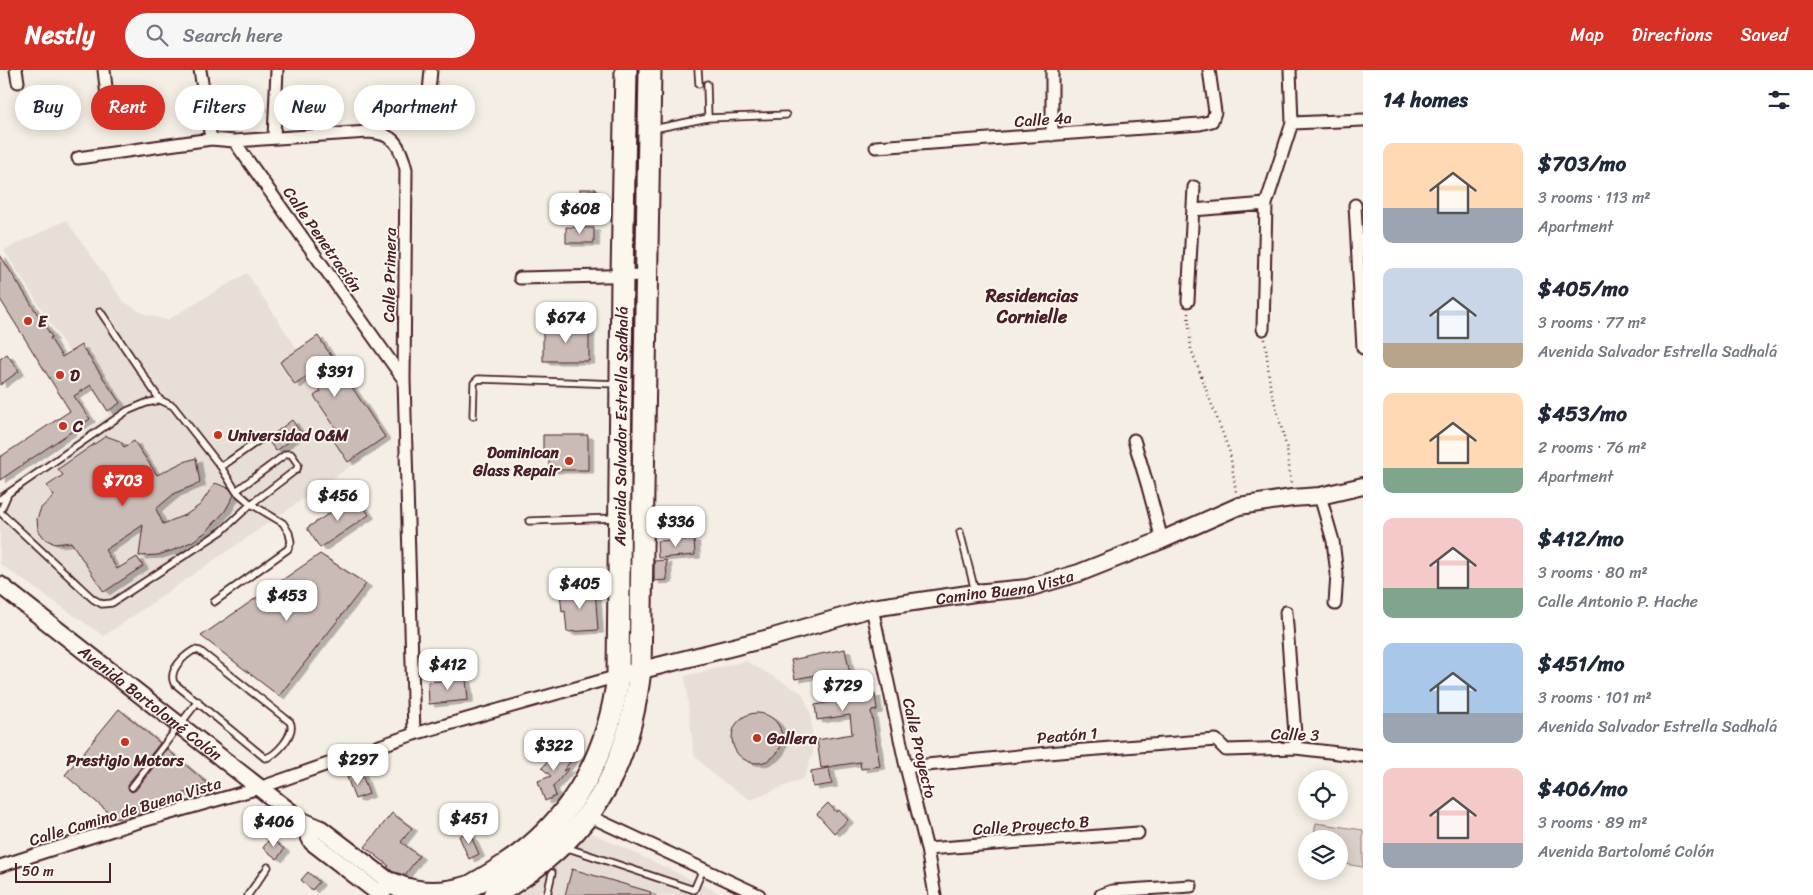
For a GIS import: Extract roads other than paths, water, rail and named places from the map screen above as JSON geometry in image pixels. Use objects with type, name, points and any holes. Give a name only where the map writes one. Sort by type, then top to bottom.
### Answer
[{"type":"highway","name":"Avenida Salvador Estrella Sadhalá","points":[[388,893],[409,891],[427,894],[463,891],[495,873],[532,845],[547,832],[571,801],[600,753],[616,698],[618,676],[626,70]]},
{"type":"highway","name":"Avenida Salvador Estrella Sadhalá","points":[[495,895],[546,859],[588,816],[605,790],[618,763],[630,729],[637,697],[640,670],[646,276],[652,81]]},
{"type":"street","points":[[16,70],[18,82]]},
{"type":"street","points":[[104,70],[106,85]]},
{"type":"street","points":[[200,70],[211,139]]},
{"type":"street","points":[[274,137],[277,70]]},
{"type":"street","points":[[430,85],[431,70]]},
{"type":"street","points":[[1052,70],[1052,135]]},
{"type":"street","name":"Calle 4a","points":[[876,147],[1200,124],[1212,121],[1215,112],[1209,70]]},
{"type":"street","points":[[1263,329],[1266,204],[1292,123],[1290,70]]},
{"type":"street","points":[[1292,123],[1363,120]]},
{"type":"street","name":"Calle Primera","points":[[78,158],[211,139],[234,141],[274,137],[381,132],[394,139],[402,152],[406,169],[404,380],[414,734]]},
{"type":"street","name":"Calle Penetración","points":[[234,141],[404,380]]},
{"type":"street","points":[[1188,301],[1194,187]]},
{"type":"street","points":[[1193,210],[1266,204]]},
{"type":"street","points":[[1355,205],[1363,348]]},
{"type":"street","points":[[520,278],[646,276]]},
{"type":"street","points":[[1134,440],[1162,540]]},
{"type":"street","name":"Camino Buena Vista","points":[[618,676],[773,637],[872,608],[976,593],[1028,588],[1079,573],[1162,540],[1239,506],[1320,496],[1363,486]]},
{"type":"street","points":[[1320,496],[1333,541],[1337,574],[1335,604]]},
{"type":"street","name":"Avenida Bartolomé Colón","points":[[0,585],[302,821],[322,829],[388,893]]},
{"type":"street","name":"Calle Proyecto","points":[[872,608],[906,766],[927,849],[935,895]]},
{"type":"street","points":[[1286,612],[1296,748]]},
{"type":"street","name":"Calle Camino de Buena Vista","points":[[0,866],[125,826],[259,788],[414,734],[618,676]]},
{"type":"street","name":"Peatón 1","points":[[906,766],[1216,740],[1226,750]]},
{"type":"street","name":"Calle 3","points":[[1226,750],[1296,748],[1363,756]]},
{"type":"street","points":[[588,816],[759,895]]},
{"type":"street","name":"Calle Proyecto B","points":[[927,849],[1138,834]]},
{"type":"street","points":[[1101,895],[1112,891],[1192,886]]},
{"type":"lane","points":[[698,70],[699,84]]},
{"type":"lane","points":[[707,84],[708,118]]},
{"type":"lane","points":[[649,130],[708,118],[786,116]]},
{"type":"lane","points":[[100,312],[160,400],[173,406],[236,491],[251,504],[283,523],[289,533],[291,542],[288,549],[214,602]]},
{"type":"lane","points":[[473,416],[474,383],[478,379],[621,385]]},
{"type":"lane","points":[[0,499],[127,411],[146,403],[160,400]]},
{"type":"lane","points":[[220,467],[262,438]]},
{"type":"lane","points":[[8,494],[0,512],[80,588],[102,604],[112,603],[222,531],[251,504],[297,469],[298,464],[291,454],[286,454],[236,491]]},
{"type":"lane","points":[[529,521],[620,518]]},
{"type":"lane","points":[[960,532],[976,593]]},
{"type":"lane","points":[[194,650],[200,651],[290,722],[292,726],[291,732],[275,755],[265,758],[198,701],[174,683],[171,677],[172,672],[194,650]]},
{"type":"lane","points":[[132,787],[198,701]]},
{"type":"lane","points":[[560,845],[694,890],[703,869]]},
{"type":"lane","points":[[248,895],[268,867]]},
{"type":"lane","points":[[547,895],[552,873]]},
{"type":"place","name":"E","points":[[28,321]]},
{"type":"place","name":"D","points":[[60,375]]},
{"type":"place","name":"C","points":[[63,426]]},
{"type":"place","name":"Universidad O&M","points":[[218,435]]},
{"type":"place","name":"Dominican Glass Repair","points":[[569,461]]},
{"type":"place","name":"Gallera","points":[[757,738]]},
{"type":"place","name":"Prestigio Motors","points":[[125,742]]},
{"type":"district","name":"Residencias Cornielle","points":[[1032,306]]}]
